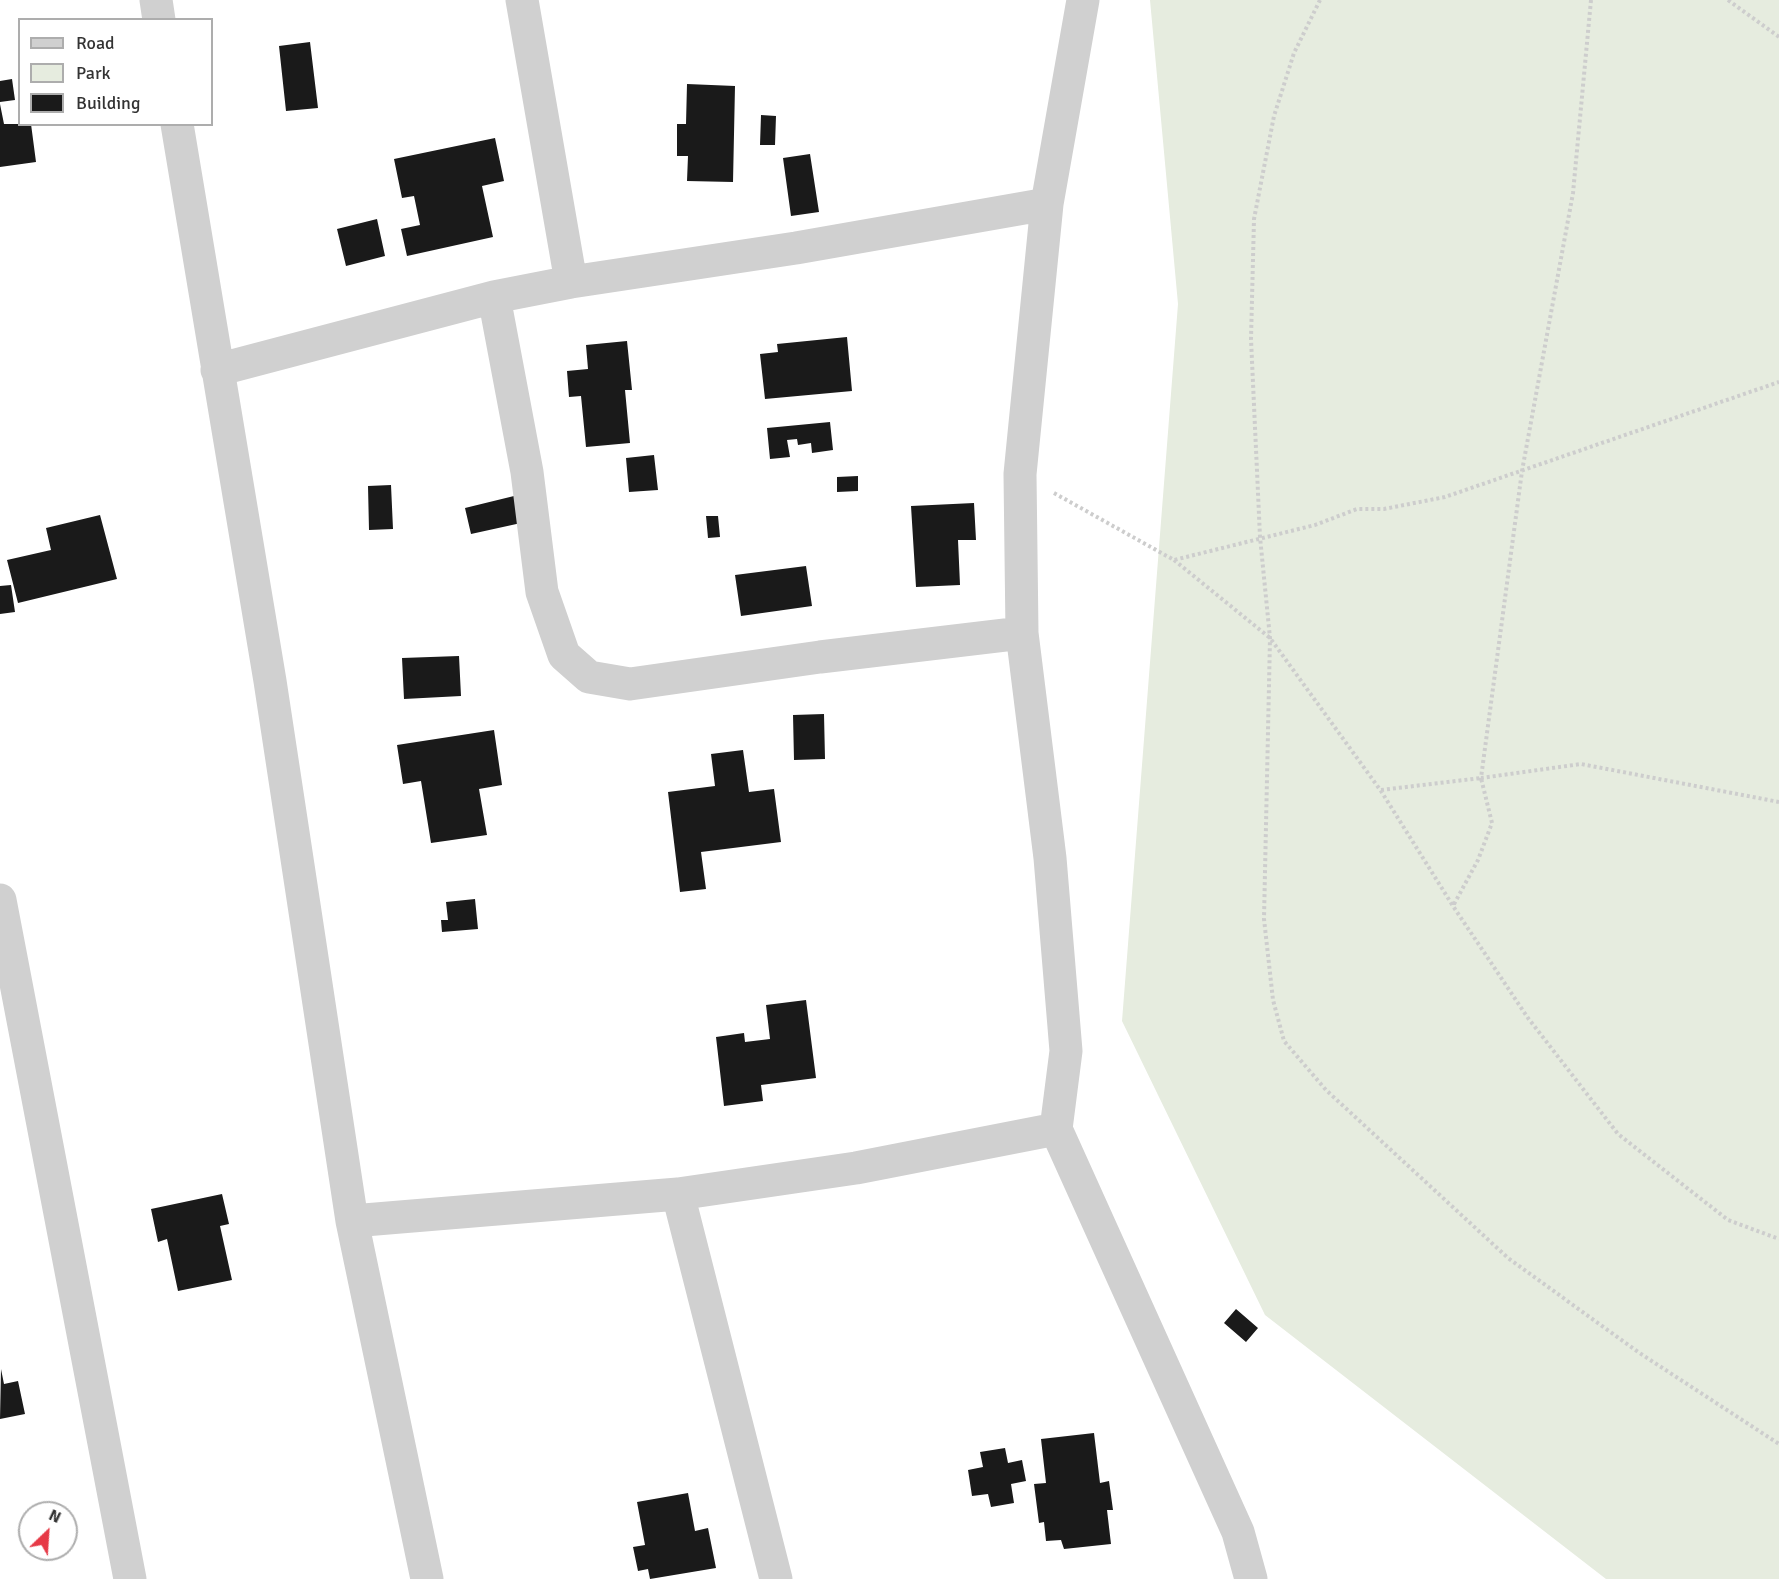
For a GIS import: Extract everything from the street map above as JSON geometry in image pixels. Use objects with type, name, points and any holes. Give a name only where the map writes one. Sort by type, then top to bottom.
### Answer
[{"type":"street","points":[[156,0],[159,18]]},
{"type":"street","points":[[522,0],[571,282]]},
{"type":"street","points":[[1083,0],[1047,204],[1020,474],[1022,633],[1050,858],[1066,1051],[1056,1129],[1238,1532],[1251,1579]]},
{"type":"street","points":[[177,126],[270,681],[352,1221],[427,1579]]},
{"type":"street","points":[[217,369],[494,297],[571,282],[796,248],[1047,204]]},
{"type":"street","points":[[494,297],[527,472],[542,592],[564,655],[589,677],[630,684],[820,657],[1022,633]]},
{"type":"street","points":[[0,900],[130,1579]]},
{"type":"street","points":[[352,1221],[678,1194],[856,1168],[1056,1129]]},
{"type":"street","points":[[678,1194],[776,1579]]},
{"type":"path","points":[[1320,0],[1294,53],[1274,116],[1254,219],[1251,339],[1260,537],[1270,638],[1264,919],[1273,999],[1284,1041],[1326,1090],[1508,1258],[1638,1352],[1779,1444]]},
{"type":"path","points":[[1453,906],[1478,860],[1492,823],[1481,778],[1522,471],[1573,193],[1591,0]]},
{"type":"path","points":[[1728,0],[1779,37]]},
{"type":"path","points":[[1174,560],[1315,525],[1357,509],[1384,509],[1445,497],[1779,382]]},
{"type":"path","points":[[1020,474],[1174,560],[1270,638],[1381,790],[1453,906],[1528,1018],[1618,1134],[1728,1220],[1779,1239]]},
{"type":"path","points":[[1381,790],[1581,764],[1779,802]]},
{"type":"green space","points":[[1150,0],[1779,0],[1779,1579],[1606,1579],[1265,1315],[1122,1021],[1178,304]]},
{"type":"building","points":[[310,42],[318,108],[286,111],[279,46]]},
{"type":"building","points":[[12,79],[15,100],[0,102],[0,81]]},
{"type":"building","points":[[687,84],[735,86],[733,182],[687,181],[688,156],[677,156],[677,124],[686,124]]},
{"type":"building","points":[[0,104],[4,124],[31,126],[36,162],[0,167]]},
{"type":"building","points":[[761,115],[776,116],[775,145],[760,145]]},
{"type":"building","points":[[495,138],[504,181],[482,186],[493,237],[407,256],[401,229],[420,225],[414,196],[402,198],[394,159]]},
{"type":"building","points":[[810,154],[819,212],[791,216],[783,158]]},
{"type":"building","points":[[377,219],[385,256],[346,266],[337,229]]},
{"type":"building","points":[[847,337],[852,391],[765,399],[760,354],[778,352],[777,344]]},
{"type":"building","points":[[627,341],[632,390],[625,390],[630,443],[586,447],[581,396],[569,397],[567,371],[588,369],[586,345]]},
{"type":"building","points":[[830,422],[833,450],[812,453],[811,443],[798,445],[797,439],[787,440],[790,457],[770,459],[767,428]]},
{"type":"building","points":[[654,455],[658,490],[629,492],[626,458]]},
{"type":"building","points":[[858,476],[858,491],[837,492],[837,477]]},
{"type":"building","points":[[391,485],[393,529],[369,530],[368,486]]},
{"type":"building","points":[[514,496],[521,523],[471,534],[465,508]]},
{"type":"building","points":[[974,503],[976,540],[958,540],[960,585],[916,587],[911,506]]},
{"type":"building","points":[[100,515],[117,579],[18,603],[7,560],[51,550],[46,528]]},
{"type":"building","points":[[706,516],[718,516],[720,537],[708,538]]},
{"type":"building","points":[[806,566],[812,606],[741,616],[735,575]]},
{"type":"building","points":[[11,585],[15,612],[0,614],[0,586]]},
{"type":"building","points":[[459,656],[461,696],[404,699],[402,658]]},
{"type":"building","points":[[824,714],[825,759],[794,760],[793,715]]},
{"type":"building","points":[[494,730],[502,785],[479,789],[487,835],[431,843],[421,781],[403,784],[397,745]]},
{"type":"building","points":[[743,750],[749,792],[774,789],[781,842],[701,852],[706,889],[680,892],[668,792],[715,786],[711,754]]},
{"type":"building","points":[[475,899],[478,929],[442,932],[441,920],[448,920],[446,902]]},
{"type":"building","points":[[806,1000],[816,1078],[761,1085],[763,1101],[724,1106],[716,1037],[744,1033],[745,1042],[770,1039],[766,1005]]},
{"type":"building","points":[[222,1194],[229,1224],[220,1226],[232,1280],[178,1291],[167,1239],[158,1242],[151,1209]]},
{"type":"building","points":[[1236,1309],[1258,1328],[1246,1342],[1224,1323]]},
{"type":"building","points":[[1,1369],[4,1384],[18,1381],[25,1414],[0,1419]]},
{"type":"building","points":[[1094,1433],[1100,1483],[1109,1481],[1113,1510],[1107,1510],[1111,1544],[1064,1549],[1061,1540],[1046,1541],[1044,1522],[1039,1523],[1034,1484],[1046,1483],[1041,1439]]},
{"type":"building","points":[[1005,1448],[1008,1463],[1022,1460],[1026,1481],[1011,1484],[1014,1503],[991,1507],[988,1494],[972,1496],[968,1470],[983,1467],[980,1452]]},
{"type":"building","points":[[688,1493],[695,1531],[708,1528],[716,1568],[650,1579],[648,1569],[638,1571],[633,1547],[645,1545],[637,1502]]}]
